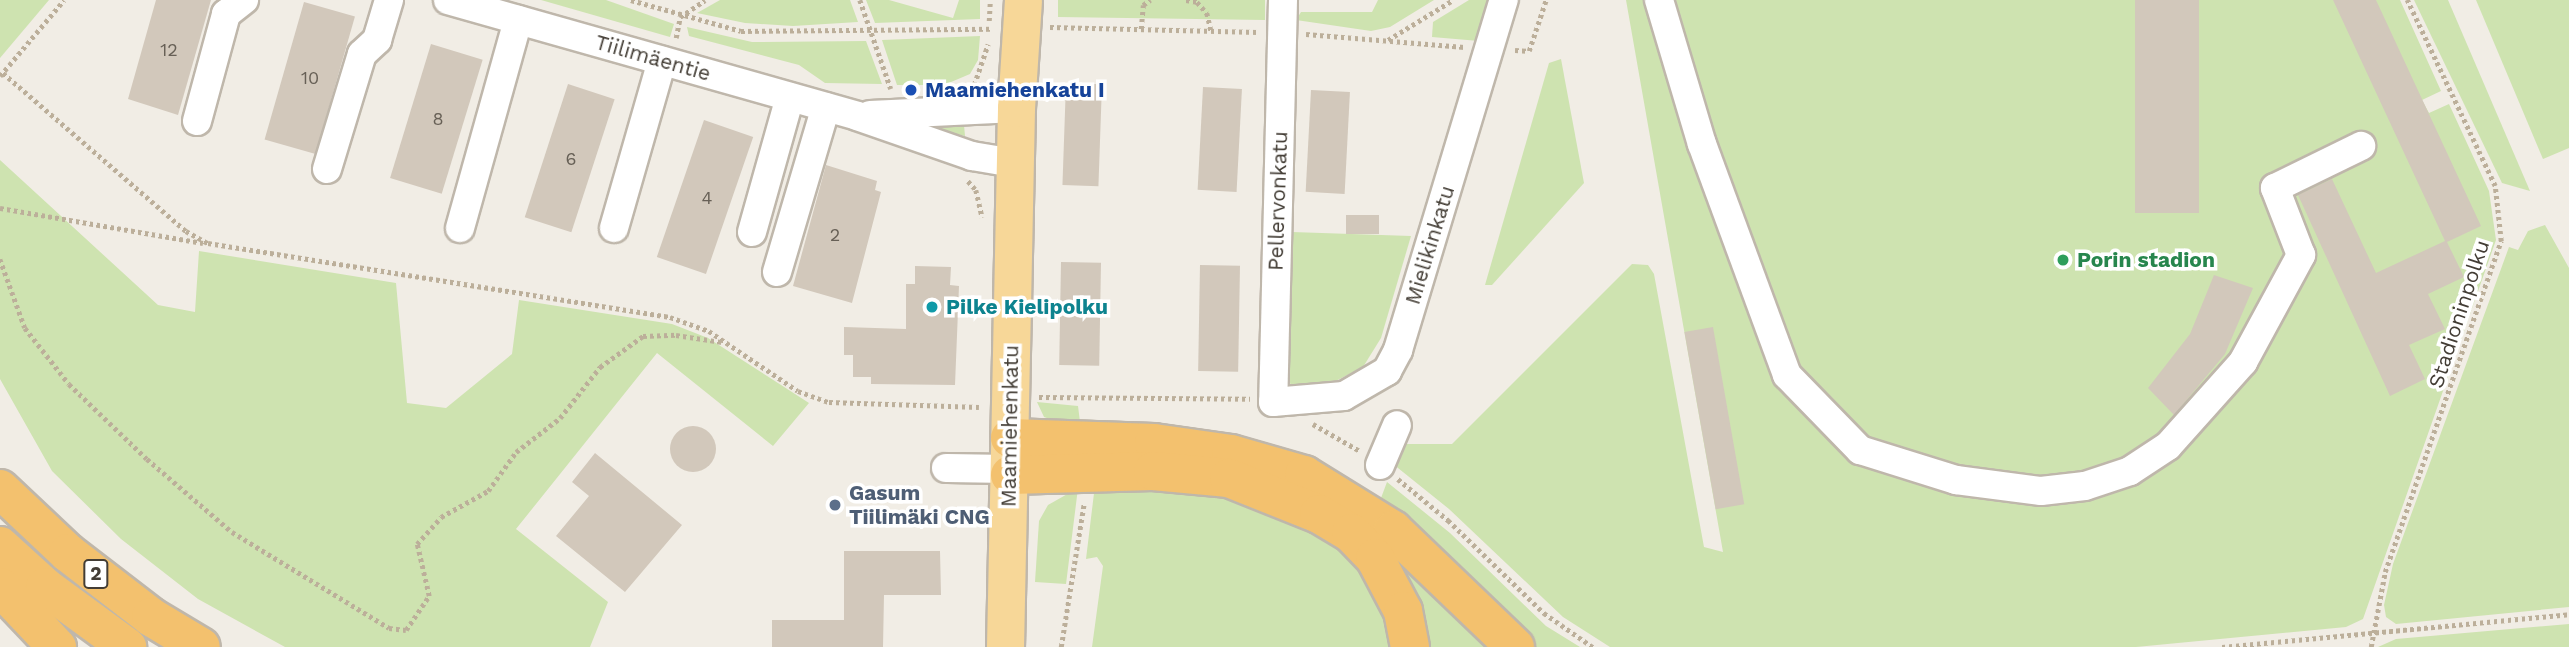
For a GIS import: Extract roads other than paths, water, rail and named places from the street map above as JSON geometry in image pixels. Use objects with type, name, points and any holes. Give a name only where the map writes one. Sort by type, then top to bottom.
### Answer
[{"type":"highway","points":[[1010,461],[1088,457],[1154,443],[1231,454],[1304,475],[1393,530],[1515,647]]},
{"type":"highway","points":[[1088,457],[1153,471],[1229,478],[1319,514],[1350,533],[1375,558],[1403,611],[1409,647]]},
{"type":"highway","name":"2","points":[[0,489],[68,553],[151,617],[201,647]]},
{"type":"highway","name":"2","points":[[0,546],[45,587],[127,647]]},
{"type":"highway","points":[[0,587],[57,647]]},
{"type":"main road","points":[[1016,108],[1034,13]]},
{"type":"main road","name":"Maamiehenkatu","points":[[1005,647],[1016,108]]},
{"type":"street","points":[[197,121],[226,15],[244,0]]},
{"type":"street","points":[[327,169],[362,54],[377,40],[389,0]]},
{"type":"street","name":"Tiilimäentie","points":[[448,0],[519,20],[669,50],[790,97],[857,116],[972,156],[1014,163]]},
{"type":"street","name":"Pellervonkatu","points":[[1273,402],[1283,0]]},
{"type":"street","name":"Mielikinkatu","points":[[1273,402],[1344,396],[1387,371],[1398,350],[1504,0]]},
{"type":"street","points":[[1660,0],[1702,144],[1787,375],[1860,450],[1956,480],[2041,491],[2085,485],[2130,471],[2168,446],[2243,362],[2301,255],[2275,188],[2361,146]]},
{"type":"street","points":[[460,228],[519,20]]},
{"type":"street","points":[[614,228],[669,50]]},
{"type":"street","points":[[752,232],[790,97]]},
{"type":"street","points":[[777,272],[826,107]]},
{"type":"street","name":"Tiilimäentie","points":[[857,116],[1016,108]]},
{"type":"street","points":[[1380,465],[1397,425]]},
{"type":"street","points":[[946,468],[1010,461]]},
{"type":"place","name":"Maamiehenkatu I","points":[[911,90]]},
{"type":"place","name":"Porin stadion","points":[[2063,260]]},
{"type":"place","name":"Pilke Kielipolku","points":[[932,307]]},
{"type":"place","name":"Gasum Tiilimäki CNG","points":[[835,505]]}]
